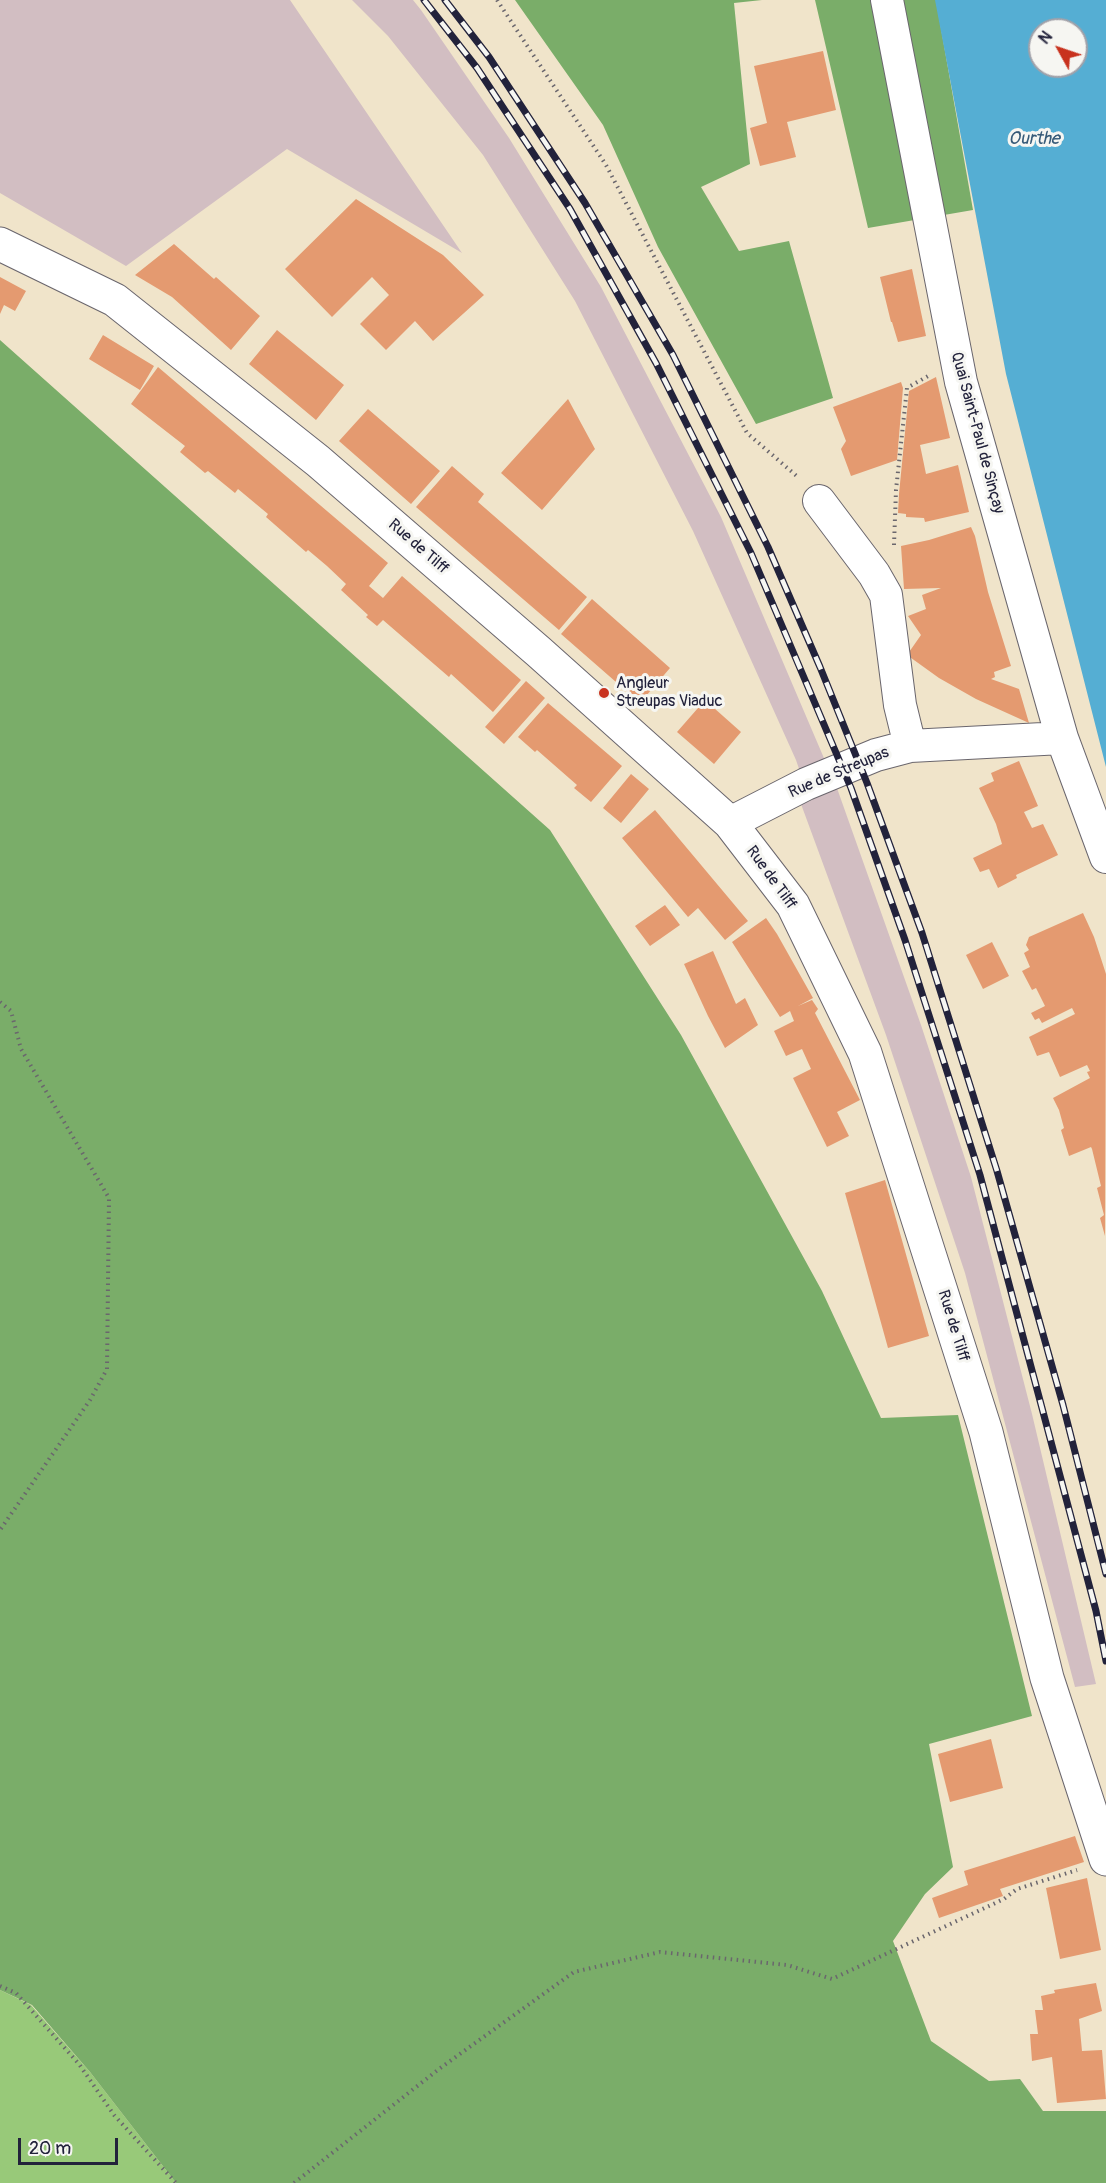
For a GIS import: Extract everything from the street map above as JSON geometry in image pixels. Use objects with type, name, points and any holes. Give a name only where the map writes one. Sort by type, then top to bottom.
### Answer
[{"type":"main road","name":"Rue de Tilff","points":[[0,244],[116,300],[318,461],[539,652],[730,823],[793,905],[865,1053],[986,1432],[1095,1863]]},
{"type":"street","name":"Quai Saint-Paul de Sinçay","points":[[886,0],[964,393],[1062,738],[1106,857]]},
{"type":"street","points":[[819,501],[874,574],[886,595],[900,705],[910,746]]},
{"type":"street","name":"Rue de Streupas","points":[[730,823],[806,784],[876,755],[910,746],[1062,738]]},
{"type":"path","points":[[497,0],[606,165],[747,433],[799,478],[819,501]]},
{"type":"path","points":[[886,595],[893,576],[896,490],[907,388],[957,361]]},
{"type":"path","points":[[0,1002],[11,1011],[21,1049],[109,1198],[107,1370],[90,1400],[0,1530]]},
{"type":"path","points":[[294,2183],[440,2069],[574,1972],[660,1953],[787,1965],[832,1979],[1004,1899],[1017,1889],[1095,1863]]},
{"type":"path","points":[[0,1986],[16,1993],[79,2064],[114,2115],[176,2183]]},
{"type":"shaded area","points":[[0,0],[290,0],[462,253],[287,149],[126,266],[0,193]]},
{"type":"shaded area","points":[[352,0],[413,0],[421,10],[509,138],[601,287],[721,517],[838,791],[921,1025],[971,1177],[1032,1414],[1096,1684],[1075,1687],[965,1273],[886,1035],[801,804],[810,801],[796,760],[693,531],[575,301],[483,155],[388,36]]},
{"type":"green space","points":[[515,0],[762,0],[734,3],[750,164],[701,187],[739,251],[789,241],[833,398],[756,424],[658,247],[603,125]]},
{"type":"green space","points":[[815,0],[936,0],[973,210],[868,228]]},
{"type":"green space","points":[[0,340],[550,830],[681,1035],[822,1291],[881,1418],[958,1415],[1032,1716],[929,1744],[953,1867],[925,1894],[893,1941],[931,2041],[989,2081],[1020,2079],[1043,2111],[1106,2111],[1106,2183],[176,2183],[90,2072],[32,2005],[0,1990]]},
{"type":"green space","points":[[0,1990],[31,2005],[90,2072],[176,2183],[0,2183]]},
{"type":"water","name":"Ourthe","points":[[935,0],[1106,0],[1106,767],[1006,374]]},
{"type":"building","points":[[823,51],[836,110],[787,122],[796,157],[760,166],[750,128],[767,123],[754,66]]},
{"type":"building","points":[[356,199],[443,255],[484,295],[433,341],[415,321],[386,350],[360,324],[389,295],[372,277],[332,317],[285,269]]},
{"type":"building","points":[[174,244],[260,316],[231,350],[172,297],[135,275]]},
{"type":"building","points":[[912,269],[926,336],[898,342],[880,277]]},
{"type":"building","points":[[0,277],[26,291],[15,311],[4,305],[0,314]]},
{"type":"building","points":[[277,330],[344,385],[316,420],[249,364]]},
{"type":"building","points":[[103,335],[154,366],[140,390],[89,359]]},
{"type":"building","points":[[158,367],[388,563],[369,586],[383,598],[402,576],[521,680],[493,712],[451,674],[449,677],[383,620],[377,626],[366,617],[368,615],[341,590],[346,584],[327,566],[308,550],[306,552],[266,517],[268,514],[238,489],[235,493],[208,471],[205,473],[180,452],[185,446],[131,404]]},
{"type":"building","points":[[936,377],[950,438],[920,445],[926,474],[958,465],[969,512],[925,522],[924,518],[906,517],[906,514],[898,513],[899,494],[909,391]]},
{"type":"building","points":[[901,382],[903,388],[897,460],[851,476],[841,449],[846,441],[833,407]]},
{"type":"building","points":[[568,399],[595,449],[542,510],[501,473]]},
{"type":"building","points":[[368,409],[440,471],[411,504],[339,441]]},
{"type":"building","points":[[452,466],[484,494],[478,502],[587,597],[559,630],[416,507]]},
{"type":"building","points":[[971,527],[1011,666],[994,672],[995,677],[991,679],[1019,689],[1029,723],[976,699],[939,678],[907,655],[921,635],[908,616],[926,609],[922,595],[941,588],[904,589],[901,546]]},
{"type":"building","points":[[592,599],[670,668],[640,703],[561,634]]},
{"type":"building","points":[[526,681],[545,698],[504,744],[485,727]]},
{"type":"building","points":[[705,700],[741,732],[714,764],[677,732]]},
{"type":"building","points":[[548,703],[622,766],[591,802],[574,788],[577,785],[537,750],[535,752],[518,737]]},
{"type":"building","points":[[1019,761],[1038,806],[1024,812],[1032,828],[1043,824],[1058,855],[1016,875],[1017,878],[998,888],[989,869],[980,872],[973,858],[1002,844],[996,824],[979,788],[994,781],[991,773]]},
{"type":"building","points":[[631,774],[649,789],[621,823],[603,808]]},
{"type":"building","points":[[655,810],[748,921],[725,940],[698,908],[688,917],[622,838]]},
{"type":"building","points":[[665,905],[680,925],[650,946],[635,926]]},
{"type":"building","points":[[1083,913],[1094,937],[1106,974],[1105,1236],[1100,1218],[1104,1215],[1097,1188],[1101,1186],[1092,1149],[1091,1147],[1069,1156],[1061,1130],[1064,1128],[1053,1098],[1090,1078],[1087,1072],[1090,1071],[1087,1065],[1060,1077],[1049,1052],[1037,1056],[1029,1037],[1075,1014],[1072,1008],[1042,1023],[1039,1018],[1035,1020],[1031,1013],[1045,1006],[1036,988],[1032,990],[1022,971],[1030,967],[1024,953],[1029,950],[1026,945],[1029,937]]},
{"type":"building","points":[[766,918],[813,998],[798,1006],[812,1000],[818,1009],[815,1013],[860,1100],[837,1112],[849,1136],[827,1147],[793,1078],[811,1069],[802,1049],[786,1056],[774,1031],[794,1021],[790,1011],[780,1017],[732,942]]},
{"type":"building","points":[[992,942],[1009,976],[983,989],[966,955]]},
{"type":"building","points":[[713,951],[736,1004],[745,998],[758,1025],[725,1048],[684,964]]},
{"type":"building","points":[[885,1180],[929,1336],[888,1348],[845,1193]]},
{"type":"building","points":[[991,1739],[1003,1788],[950,1802],[938,1754]]},
{"type":"building","points":[[1075,1836],[1084,1862],[1000,1889],[1003,1896],[939,1918],[932,1898],[968,1885],[964,1871]]},
{"type":"building","points":[[1087,1878],[1101,1950],[1060,1959],[1046,1888]]},
{"type":"building","points":[[1096,1983],[1102,2011],[1079,2019],[1082,2051],[1102,2050],[1106,2099],[1057,2103],[1052,2057],[1032,2061],[1030,2034],[1038,2034],[1035,2010],[1043,2010],[1041,1996],[1055,1993],[1054,1990]]},
{"type":"railway","points":[[424,0],[477,68],[570,209],[656,363],[751,553],[851,788],[905,940],[980,1175],[1096,1611],[1106,1661]]},
{"type":"railway","points":[[445,0],[489,57],[585,203],[673,355],[768,547],[820,667],[867,783],[922,933],[997,1171],[1063,1405],[1106,1574]]},
{"type":"place","name":"Angleur Streupas Viaduc","points":[[604,693]]}]
